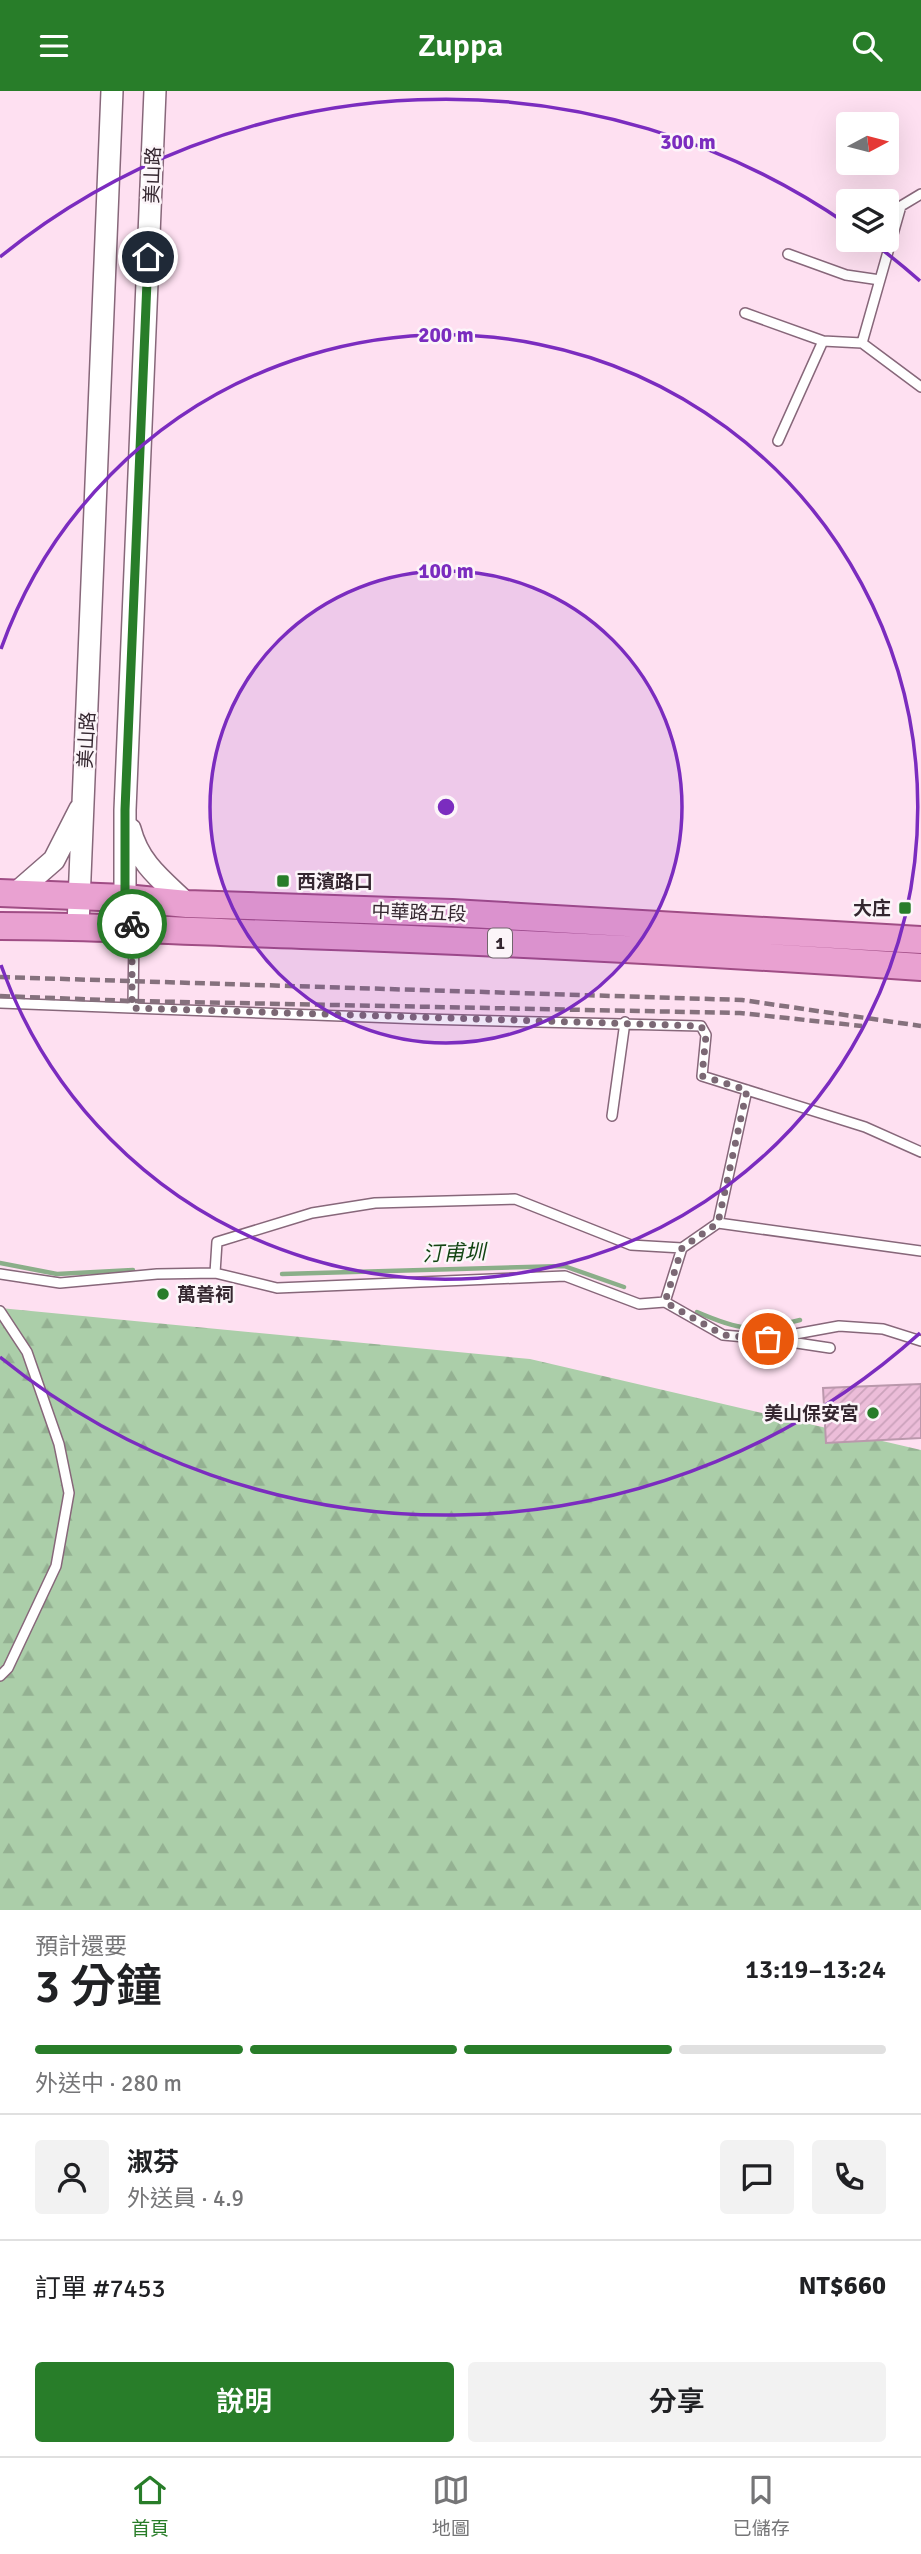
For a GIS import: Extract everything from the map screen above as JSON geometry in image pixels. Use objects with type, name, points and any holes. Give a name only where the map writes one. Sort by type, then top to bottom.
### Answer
[{"type":"main road","name":"中華路五段","points":[[8,894],[125,898],[187,904],[452,913],[921,940]]},
{"type":"main road","name":"中華路五段","points":[[0,926],[78,926],[698,951],[921,967]]},
{"type":"street","name":"美山路","points":[[78,926],[112,91]]},
{"type":"street","name":"美山路","points":[[134,930],[125,898],[125,810],[155,91]]},
{"type":"street","points":[[8,894],[54,860],[83,804]]},
{"type":"street","points":[[125,810],[135,847],[146,865],[187,904]]},
{"type":"lane","points":[[862,343],[901,206],[921,194]]},
{"type":"lane","points":[[789,254],[846,275],[880,280]]},
{"type":"lane","points":[[745,313],[823,341],[862,343],[921,387]]},
{"type":"lane","points":[[778,441],[823,341]]},
{"type":"lane","points":[[132,1008],[134,930]]},
{"type":"lane","points":[[0,1003],[422,1019],[701,1026],[706,1035],[702,1076],[865,1127],[921,1152]]},
{"type":"lane","points":[[612,1116],[625,1022]]},
{"type":"lane","points":[[718,1223],[747,1090]]},
{"type":"lane","points":[[215,1273],[217,1242],[312,1213],[375,1203],[515,1199],[631,1245],[682,1248]]},
{"type":"lane","points":[[665,1302],[682,1248],[718,1223],[921,1251]]},
{"type":"lane","points":[[0,1274],[60,1283],[157,1274],[215,1273],[277,1288],[565,1276],[639,1304],[665,1302],[723,1335],[830,1347]]},
{"type":"lane","points":[[0,1311],[27,1352],[60,1444],[69,1493],[56,1566],[8,1668],[0,1677]]},
{"type":"lane","points":[[768,1339],[839,1326],[883,1329],[921,1341]]},
{"type":"green space","points":[[0,1308],[530,1359],[921,1450],[921,1910],[0,1910]]},
{"type":"building","name":"美山保安宮","points":[[921,1384],[921,1438],[826,1443],[823,1388]]},
{"type":"waterway","name":"汀甫圳","points":[[0,1263],[57,1274],[133,1270]]},
{"type":"waterway","name":"汀甫圳","points":[[282,1274],[564,1266],[624,1287]]},
{"type":"waterway","name":"汀甫圳","points":[[697,1312],[747,1328],[800,1320]]},
{"type":"railway","points":[[0,977],[742,1000],[921,1026]]},
{"type":"railway","points":[[0,996],[740,1013],[862,1026]]},
{"type":"way so far","points":[[132,924],[132,1008],[701,1026],[706,1035],[702,1076],[747,1090],[718,1223],[682,1248],[665,1302],[723,1335],[768,1339]]},
{"type":"place","name":"西濱路口","points":[[283,881]]},
{"type":"place","name":"大庄","points":[[905,908]]},
{"type":"place","name":"萬善祠","points":[[163,1294]]},
{"type":"place","name":"美山保安宮","points":[[873,1413]]},
{"type":"route","points":[[132,924],[125,898],[125,810],[148,257]]}]
